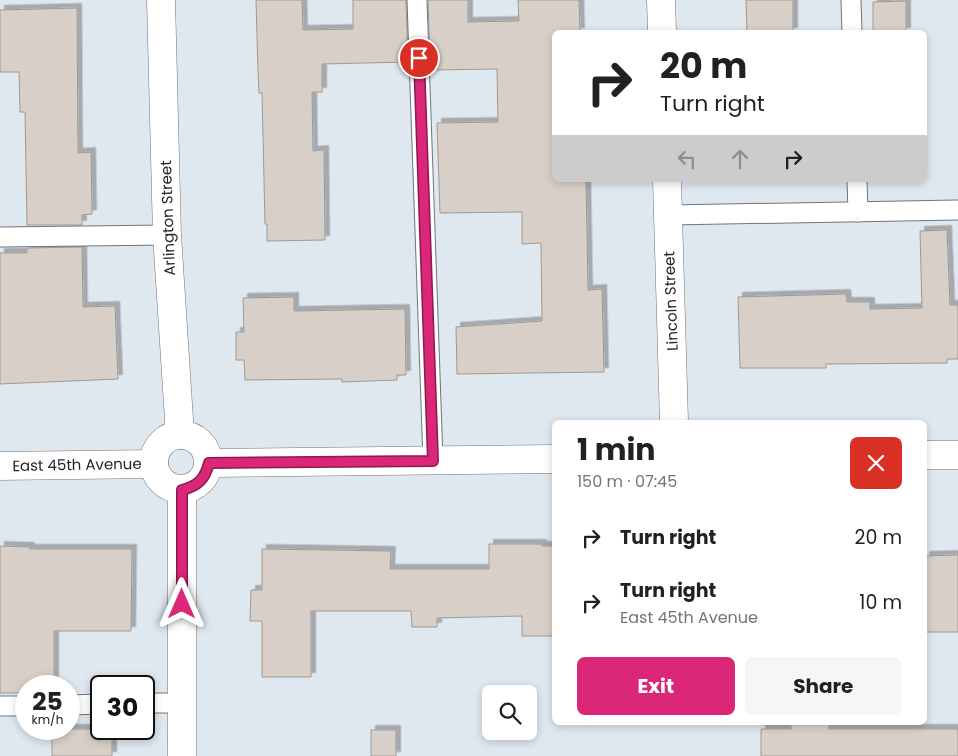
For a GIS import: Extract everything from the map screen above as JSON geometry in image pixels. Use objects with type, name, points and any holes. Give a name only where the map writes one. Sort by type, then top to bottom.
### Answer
[{"type":"street","name":"Arlington Street","points":[[161,0],[168,235],[180,435]]},
{"type":"street","points":[[661,0],[662,30]]},
{"type":"street","name":"Lincoln Street","points":[[667,182],[674,420]]},
{"type":"street","points":[[180,435],[189,436],[204,446],[209,463],[203,479],[197,484],[182,490],[173,488],[160,479],[154,464],[158,447],[171,437],[180,435]]},
{"type":"street","points":[[927,455],[958,455]]},
{"type":"street","points":[[209,463],[552,460]]},
{"type":"street","name":"East 45th Avenue","points":[[0,466],[154,464]]},
{"type":"street","points":[[182,490],[182,756]]},
{"type":"lane","points":[[417,0],[433,461]]},
{"type":"lane","points":[[851,0],[852,30]]},
{"type":"lane","points":[[857,182],[858,212]]},
{"type":"lane","points":[[668,216],[958,210]]},
{"type":"lane","points":[[0,237],[168,235]]},
{"type":"lane","points":[[155,703],[182,703]]},
{"type":"lane","points":[[0,706],[15,706]]},
{"type":"building","points":[[256,0],[302,0],[303,30],[353,29],[353,0],[406,0],[408,62],[322,64],[322,92],[312,92],[313,151],[324,150],[325,240],[267,241],[262,93],[259,93]]},
{"type":"building","points":[[428,0],[468,0],[468,22],[519,21],[518,0],[579,0],[580,30],[552,30],[552,182],[586,182],[588,290],[602,289],[604,372],[457,374],[456,327],[542,321],[541,243],[522,244],[522,212],[440,213],[437,123],[498,122],[497,69],[434,70],[434,62],[430,62]]},
{"type":"building","points":[[746,0],[793,0],[793,30],[747,30]]},
{"type":"building","points":[[906,1],[906,30],[873,30],[873,2]]},
{"type":"building","points":[[77,8],[78,153],[91,152],[92,214],[82,215],[82,225],[27,225],[25,112],[20,112],[19,72],[0,72],[0,10]]},
{"type":"building","points":[[947,230],[950,305],[958,305],[958,359],[947,359],[947,363],[826,364],[826,368],[740,368],[738,297],[846,294],[847,302],[870,302],[870,309],[922,308],[920,231]]},
{"type":"building","points":[[82,247],[83,307],[115,306],[118,379],[0,384],[0,253],[27,253],[27,248]]},
{"type":"building","points":[[294,297],[294,311],[405,309],[406,375],[397,375],[397,380],[342,382],[342,379],[245,380],[244,360],[236,360],[236,332],[244,332],[243,298]]},
{"type":"building","points":[[489,544],[542,544],[542,546],[552,546],[552,636],[522,636],[522,616],[437,618],[437,627],[412,627],[411,611],[311,611],[311,677],[262,677],[262,621],[250,621],[251,590],[262,590],[262,549],[391,551],[390,569],[489,569]]},
{"type":"building","points":[[0,546],[30,547],[30,549],[132,549],[131,631],[54,631],[54,675],[15,675],[15,693],[0,693]]},
{"type":"building","points":[[958,555],[958,632],[927,632],[927,556]]},
{"type":"building","points":[[791,725],[829,725],[829,729],[958,729],[958,756],[761,756],[761,729],[791,729]]},
{"type":"building","points":[[80,729],[90,729],[90,740],[112,740],[112,756],[52,756],[52,740],[80,740]]},
{"type":"building","points":[[371,730],[396,730],[396,756],[371,756]]},
{"type":"route","points":[[182,604],[182,490],[190,488],[203,479],[209,463],[433,461],[419,58]]}]
